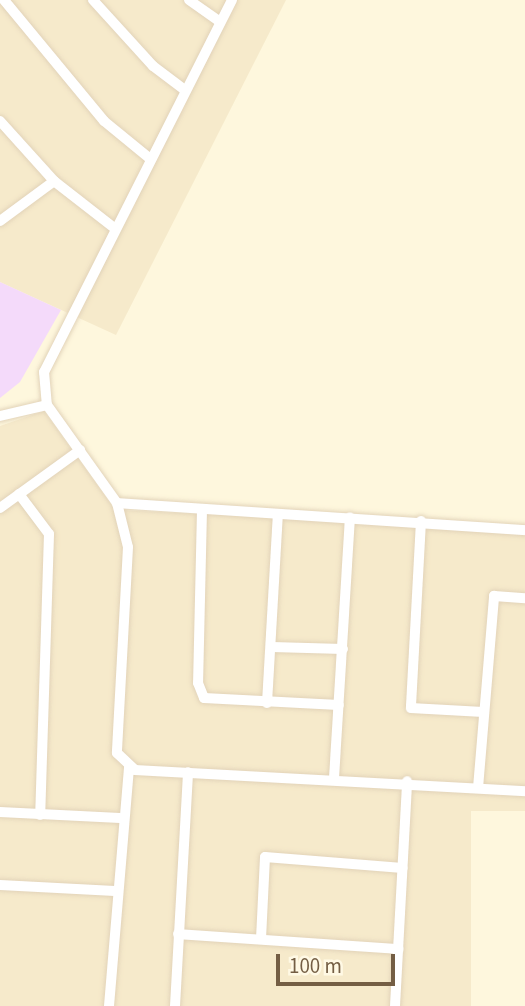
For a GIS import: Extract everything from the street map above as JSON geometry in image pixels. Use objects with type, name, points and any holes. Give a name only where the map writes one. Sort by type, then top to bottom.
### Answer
[{"type":"street","points":[[4,0],[104,121],[148,157]]},
{"type":"street","points":[[93,0],[153,66],[184,89]]},
{"type":"street","points":[[189,0],[220,22]]},
{"type":"street","points":[[232,0],[148,157],[44,372],[47,404],[117,503],[128,547],[117,752],[129,766],[188,772],[407,781],[525,791]]},
{"type":"street","points":[[0,121],[54,181],[113,227]]},
{"type":"street","points":[[0,221],[54,181]]},
{"type":"street","points":[[0,416],[47,404]]},
{"type":"street","points":[[0,508],[80,450]]},
{"type":"street","points":[[19,494],[49,534],[40,815]]},
{"type":"street","points":[[117,503],[421,521],[525,530]]},
{"type":"street","points":[[202,510],[198,683],[204,698],[339,705]]},
{"type":"street","points":[[267,702],[278,514]]},
{"type":"street","points":[[334,778],[350,517]]},
{"type":"street","points":[[421,521],[411,708],[483,712]]},
{"type":"street","points":[[478,788],[494,596],[525,598]]},
{"type":"street","points":[[272,647],[343,649]]},
{"type":"street","points":[[109,1006],[120,818],[129,766]]},
{"type":"street","points":[[175,1006],[188,772]]},
{"type":"street","points":[[395,1006],[407,781]]},
{"type":"street","points":[[0,812],[120,818]]},
{"type":"street","points":[[261,939],[265,856],[402,868]]},
{"type":"street","points":[[0,885],[115,891]]},
{"type":"street","points":[[178,934],[398,949]]},
{"type":"shaded area","points":[[0,0],[286,0],[116,335],[0,282]]},
{"type":"shaded area","points":[[0,282],[61,310],[20,382],[0,398]]},
{"type":"shaded area","points":[[44,411],[115,510],[525,529],[525,811],[471,811],[471,1006],[0,1006],[0,426]]}]
